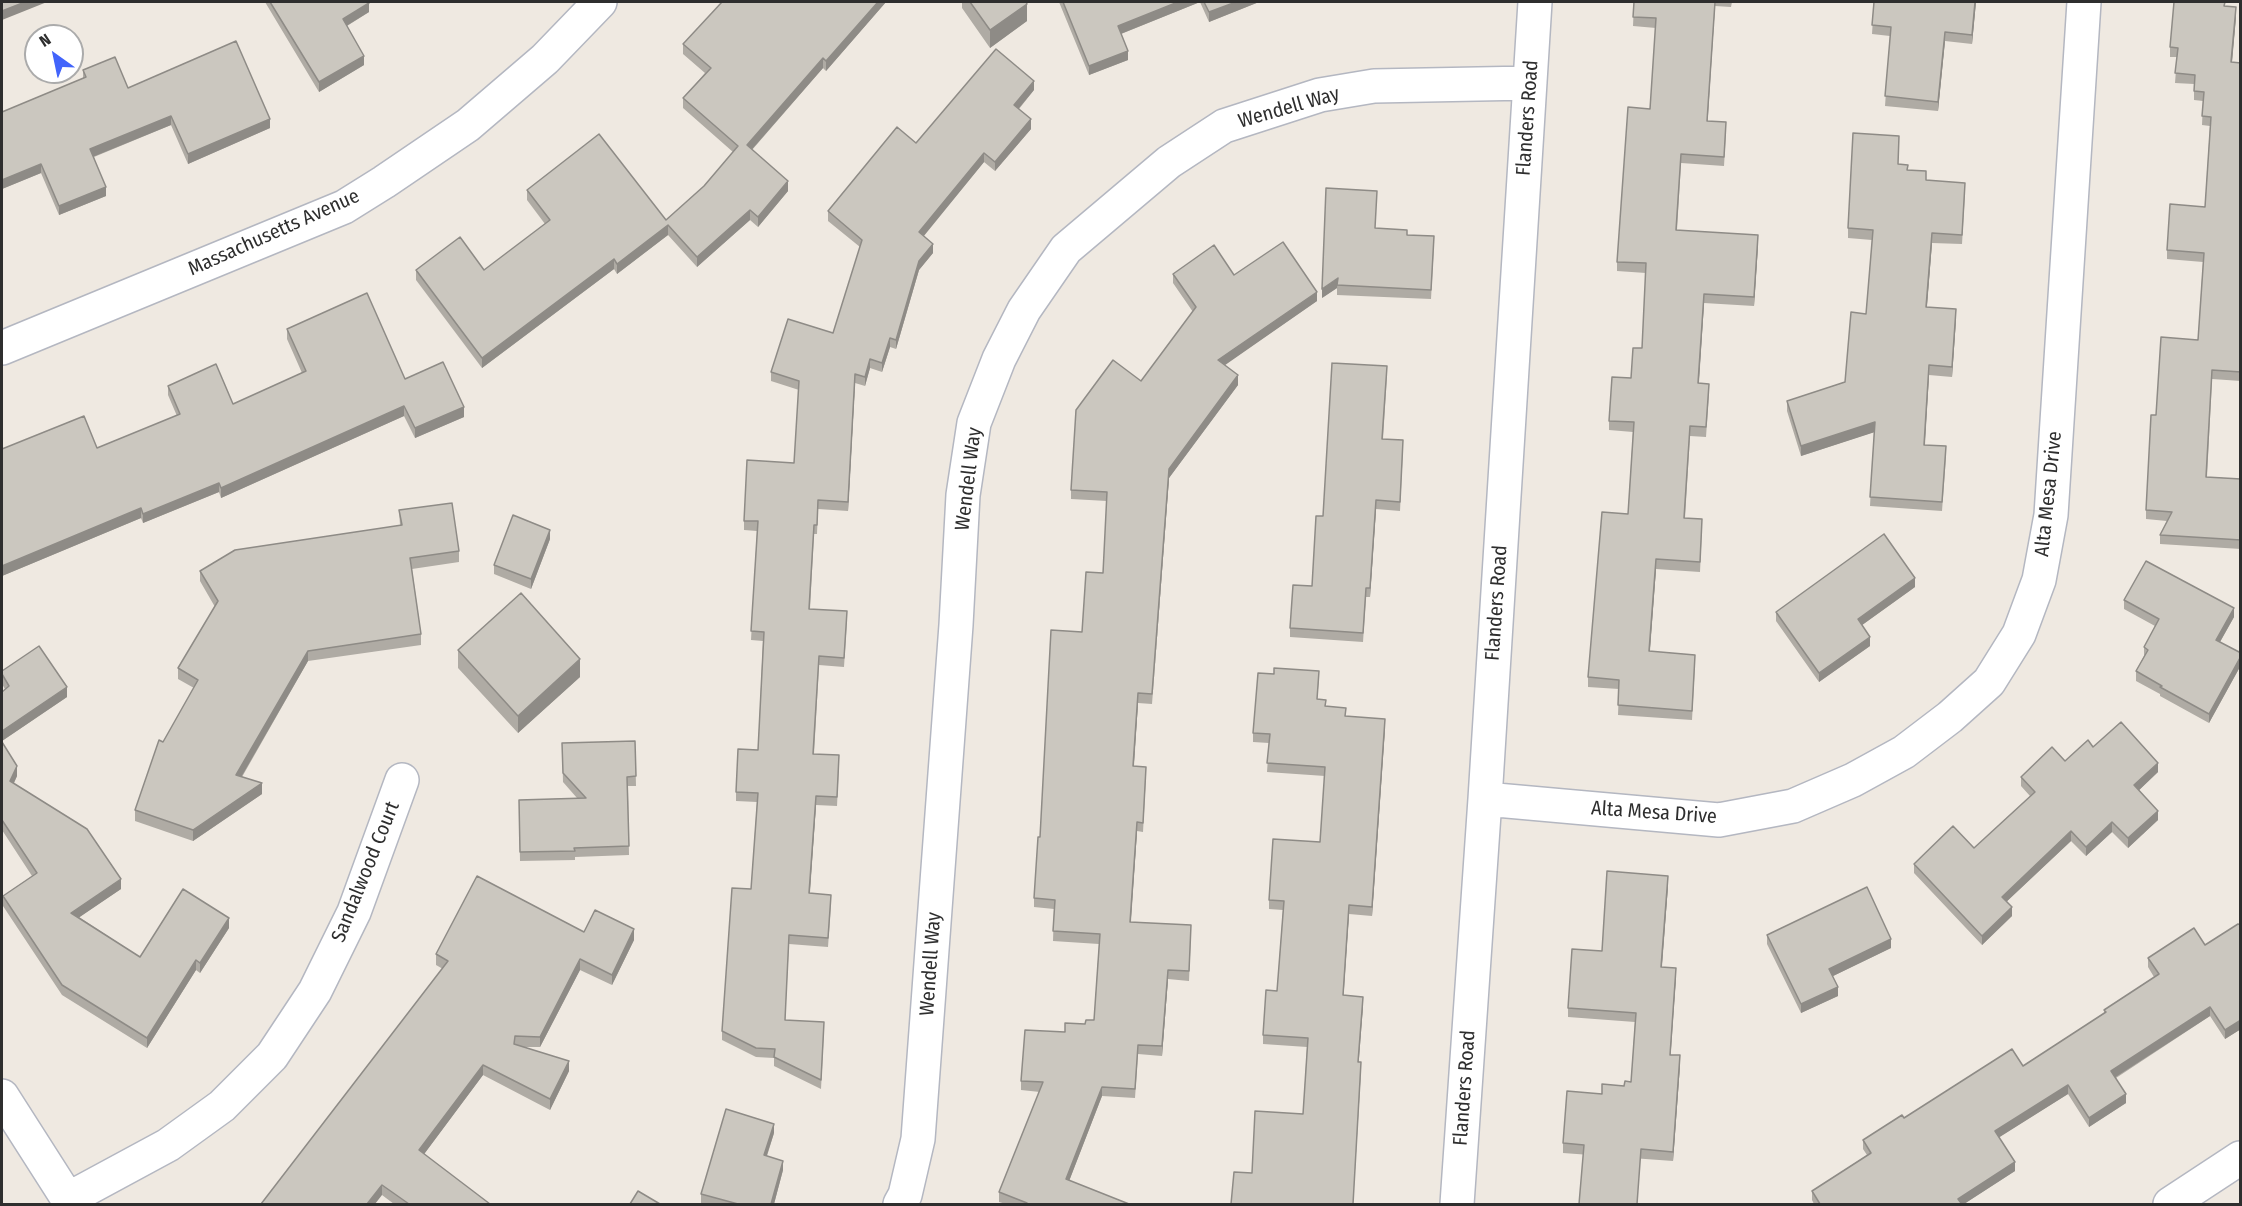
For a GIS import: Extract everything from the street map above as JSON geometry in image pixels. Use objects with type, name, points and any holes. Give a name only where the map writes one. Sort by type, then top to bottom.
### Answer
[{"type":"street","name":"Massachusetts Avenue","points":[[2,348],[344,207],[468,125],[545,60],[600,2]]},
{"type":"street","name":"Flanders Road","points":[[1457,1204],[1535,2]]},
{"type":"street","name":"Alta Mesa Drive","points":[[1485,799],[1719,820],[1792,806],[1853,780],[1904,752],[1950,717],[1989,682],[2019,634],[2039,580],[2051,515],[2084,2]]},
{"type":"street","name":"Wendell Way","points":[[900,1204],[905,1195],[918,1138],[957,625],[963,495],[974,423],[999,359],[1024,310],[1066,249],[1120,201],[1169,162],[1224,126],[1320,95],[1374,86],[1530,83]]},
{"type":"street","name":"Sandalwood Court","points":[[69,1202],[168,1145],[222,1106],[272,1056],[315,991],[354,912],[402,780]]},
{"type":"street","points":[[2,1096],[69,1202]]},
{"type":"street","points":[[2170,1204],[2241,1158]]},
{"type":"building","points":[[2,2],[25,2],[2,11]]},
{"type":"building","points":[[270,2],[368,2],[343,19],[364,56],[319,82]]},
{"type":"building","points":[[722,2],[878,2],[826,61],[823,58],[747,145],[788,181],[758,217],[750,210],[697,257],[668,225],[617,264],[614,259],[482,358],[416,270],[460,237],[484,270],[550,220],[527,190],[599,134],[666,220],[704,186],[738,146],[683,98],[711,68],[683,44]]},
{"type":"building","points":[[970,2],[1026,2],[1027,4],[990,30]]},
{"type":"building","points":[[1063,2],[1178,2],[1118,26],[1128,51],[1089,66]]},
{"type":"building","points":[[1204,2],[1236,2],[1209,12]]},
{"type":"building","points":[[1634,2],[1715,2],[1707,121],[1726,122],[1724,157],[1681,154],[1676,230],[1758,235],[1754,297],[1704,294],[1698,383],[1709,384],[1706,427],[1690,426],[1684,518],[1702,519],[1700,562],[1656,559],[1649,651],[1695,655],[1692,711],[1618,705],[1619,680],[1588,677],[1602,512],[1628,514],[1634,422],[1609,421],[1612,377],[1631,378],[1633,348],[1642,348],[1646,263],[1617,262],[1628,107],[1650,109],[1656,18],[1633,17]]},
{"type":"building","points":[[1874,2],[1975,2],[1972,35],[1945,32],[1938,102],[1885,96],[1891,27],[1872,25]]},
{"type":"building","points":[[2174,2],[2225,2],[2224,6],[2236,7],[2231,62],[2241,63],[2241,372],[2212,370],[2206,477],[2241,479],[2241,540],[2160,535],[2172,512],[2146,510],[2151,415],[2156,415],[2161,337],[2198,340],[2204,253],[2167,250],[2170,204],[2205,207],[2211,117],[2202,116],[2204,92],[2194,91],[2195,75],[2175,73],[2178,48],[2170,47]]},
{"type":"building","points":[[236,41],[270,119],[188,154],[171,116],[90,149],[106,187],[59,206],[41,164],[2,180],[2,112],[69,84],[84,84],[86,77],[84,70],[115,57],[128,88]]},
{"type":"building","points":[[996,49],[1034,81],[1014,105],[1031,119],[995,162],[984,153],[919,232],[933,244],[919,261],[896,340],[890,338],[882,363],[870,359],[865,377],[855,374],[848,502],[818,500],[817,525],[814,525],[809,609],[847,611],[844,658],[819,656],[813,754],[839,755],[837,797],[816,796],[809,893],[831,895],[828,938],[789,935],[785,1020],[824,1022],[821,1080],[774,1057],[775,1049],[756,1048],[722,1031],[732,888],[751,889],[758,793],[736,792],[738,749],[758,750],[764,632],[751,631],[758,521],[744,521],[747,460],[794,463],[799,381],[771,372],[788,319],[833,333],[862,240],[828,211],[897,127],[916,143]]},
{"type":"building","points":[[1853,133],[1899,136],[1898,164],[1908,165],[1907,170],[1926,171],[1926,180],[1965,183],[1962,235],[1932,233],[1926,307],[1956,309],[1952,367],[1929,365],[1924,445],[1946,446],[1942,502],[1870,497],[1875,422],[1801,446],[1787,401],[1845,382],[1851,312],[1866,314],[1873,230],[1848,228]]},
{"type":"building","points":[[1326,188],[1377,191],[1375,228],[1407,230],[1407,235],[1434,236],[1431,290],[1337,285],[1338,278],[1322,289]]},
{"type":"building","points":[[1283,242],[1317,292],[1218,360],[1238,375],[1169,469],[1152,694],[1138,693],[1133,766],[1146,767],[1143,823],[1137,822],[1130,922],[1191,925],[1189,971],[1168,970],[1162,1046],[1138,1045],[1135,1089],[1102,1087],[1066,1179],[1129,1204],[1027,1204],[999,1192],[1043,1082],[1021,1081],[1025,1030],[1065,1032],[1065,1023],[1085,1024],[1086,1020],[1094,1020],[1100,934],[1053,931],[1055,900],[1034,898],[1038,837],[1040,837],[1051,630],[1082,632],[1086,572],[1103,573],[1107,492],[1071,490],[1076,410],[1113,360],[1141,381],[1196,307],[1173,274],[1214,245],[1234,275]]},
{"type":"building","points":[[367,293],[405,379],[443,362],[464,407],[415,428],[404,406],[221,488],[219,483],[143,514],[141,508],[2,566],[2,449],[84,416],[97,448],[180,414],[168,386],[216,364],[233,404],[306,371],[287,329]]},
{"type":"building","points":[[1332,363],[1387,366],[1382,439],[1403,440],[1400,502],[1376,500],[1370,588],[1366,588],[1363,633],[1290,628],[1293,585],[1312,586],[1316,516],[1323,516]]},
{"type":"building","points":[[452,503],[459,551],[410,558],[421,634],[308,651],[236,775],[262,783],[193,830],[135,810],[159,740],[163,742],[198,680],[178,668],[218,601],[200,571],[235,550],[402,525],[399,510]]},
{"type":"building","points":[[513,515],[550,530],[531,579],[494,565]]},
{"type":"building","points":[[1884,534],[1915,578],[1858,619],[1870,637],[1819,673],[1776,612]]},
{"type":"building","points":[[2146,561],[2234,608],[2216,640],[2241,653],[2241,656],[2209,714],[2136,671],[2148,650],[2144,647],[2159,619],[2124,600]]},
{"type":"building","points":[[521,593],[580,659],[518,716],[458,650]]},
{"type":"building","points":[[39,646],[67,687],[2,731],[2,692],[9,686],[2,671]]},
{"type":"building","points":[[1274,668],[1319,671],[1317,699],[1326,700],[1325,706],[1346,708],[1345,716],[1385,719],[1372,907],[1349,905],[1343,995],[1363,997],[1358,1062],[1361,1062],[1353,1204],[1231,1204],[1234,1172],[1252,1173],[1255,1111],[1303,1114],[1308,1038],[1263,1035],[1266,990],[1277,991],[1284,901],[1269,900],[1273,839],[1320,842],[1325,767],[1267,763],[1270,734],[1253,733],[1258,673],[1274,674]]},
{"type":"building","points":[[2121,722],[2158,763],[2134,785],[2158,811],[2128,838],[2112,822],[2086,847],[2071,831],[2002,897],[2012,907],[1982,936],[1914,864],[1953,826],[1974,848],[2035,792],[2021,777],[2052,747],[2065,761],[2088,740],[2093,747]]},
{"type":"building","points":[[635,741],[636,776],[627,777],[629,846],[574,848],[575,851],[520,852],[519,800],[586,798],[563,773],[562,743]]},
{"type":"building","points":[[2,742],[17,766],[10,781],[87,829],[121,879],[71,913],[140,957],[183,889],[229,918],[200,963],[196,960],[147,1038],[62,985],[3,896],[37,873],[2,820]]},
{"type":"building","points":[[1607,871],[1668,876],[1661,967],[1676,968],[1670,1055],[1680,1055],[1673,1152],[1641,1149],[1637,1204],[1579,1204],[1584,1145],[1563,1143],[1567,1091],[1602,1094],[1602,1084],[1624,1086],[1625,1081],[1631,1082],[1636,1013],[1568,1008],[1572,949],[1602,951]]},
{"type":"building","points":[[477,876],[584,932],[595,910],[634,929],[612,975],[580,959],[540,1037],[515,1036],[514,1044],[569,1061],[550,1099],[483,1065],[419,1150],[490,1204],[409,1204],[382,1185],[367,1204],[261,1204],[448,961],[436,954]]},
{"type":"building","points":[[1867,887],[1891,939],[1829,969],[1838,987],[1801,1004],[1767,935]]},
{"type":"building","points":[[2238,924],[2241,925],[2241,1020],[2225,1030],[2210,1007],[2111,1071],[2126,1094],[2089,1118],[2068,1085],[1995,1131],[2015,1162],[1958,1199],[1961,1203],[1959,1204],[1820,1204],[1812,1191],[1871,1153],[1863,1140],[1902,1115],[1904,1118],[2012,1049],[2023,1066],[2159,974],[2148,958],[2194,928],[2205,945]]},
{"type":"building","points":[[726,1109],[774,1124],[764,1155],[783,1161],[771,1204],[738,1204],[701,1194]]},
{"type":"building","points":[[638,1191],[660,1204],[630,1204]]}]
